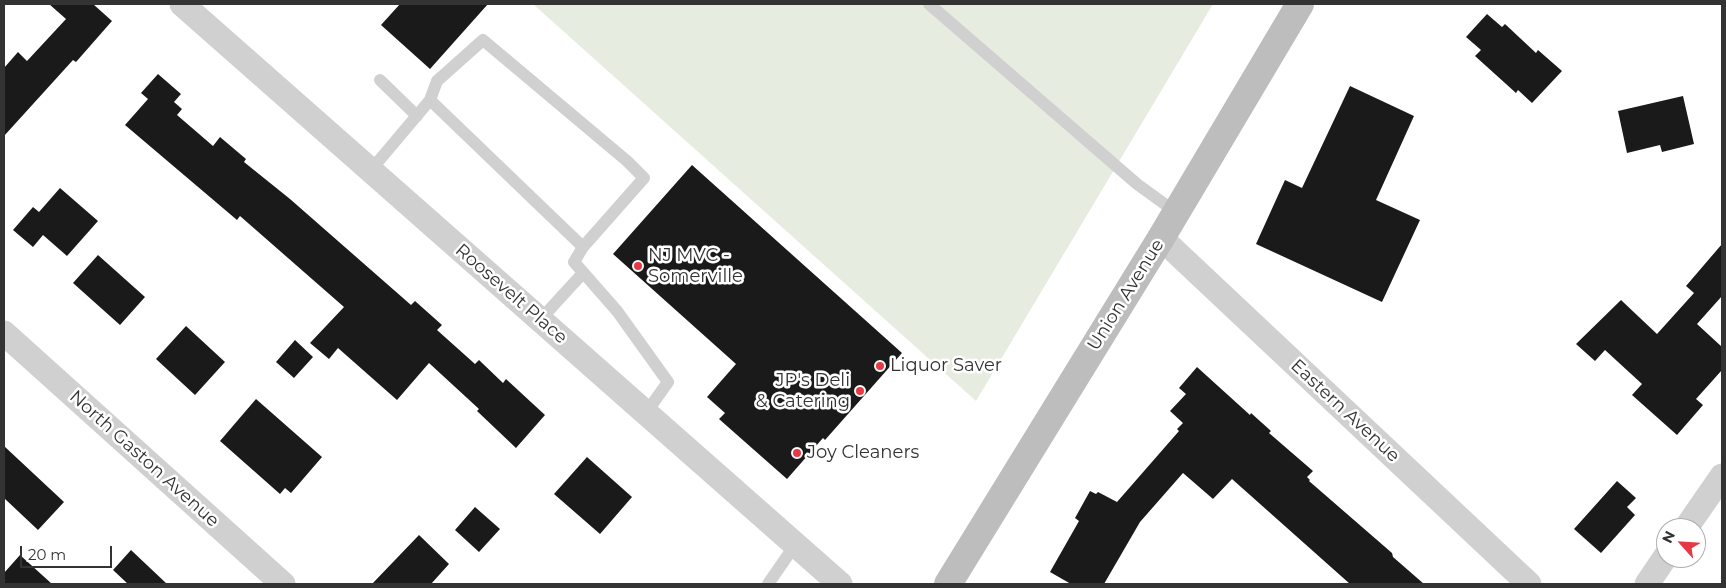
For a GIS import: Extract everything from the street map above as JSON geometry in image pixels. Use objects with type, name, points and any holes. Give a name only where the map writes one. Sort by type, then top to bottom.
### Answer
[{"type":"street","name":"Roosevelt Place","points":[[182,4],[840,584]]},
{"type":"street","name":"Union Avenue","points":[[948,584],[1177,213],[1300,4]]},
{"type":"street","name":"Eastern Avenue","points":[[1161,238],[1529,584]]},
{"type":"street","name":"North Gaston Avenue","points":[[4,333],[283,584]]},
{"type":"street","points":[[1693,518],[1722,476]]},
{"type":"street","points":[[1647,584],[1658,568]]},
{"type":"lane","points":[[929,4],[1137,184],[1177,213]]},
{"type":"lane","points":[[371,170],[430,100],[437,81],[483,40],[627,162],[644,178],[583,247],[574,262],[617,311],[668,382],[646,413]]},
{"type":"lane","points":[[380,80],[417,116]]},
{"type":"lane","points":[[430,100],[583,247]]},
{"type":"lane","points":[[540,320],[584,273]]},
{"type":"lane","points":[[768,584],[795,545]]},
{"type":"shaded area","points":[[533,4],[1213,4],[976,401]]},
{"type":"building","points":[[49,4],[93,4],[112,21],[76,62],[73,60],[4,136],[4,68],[18,52],[27,61],[66,19]]},
{"type":"building","points":[[400,4],[488,4],[430,69],[381,25]]},
{"type":"building","points":[[1487,14],[1502,27],[1505,24],[1536,53],[1538,50],[1562,71],[1532,103],[1518,90],[1516,93],[1475,56],[1481,50],[1466,37]]},
{"type":"building","points":[[158,74],[181,94],[174,102],[182,109],[177,115],[213,146],[220,137],[246,159],[244,162],[290,199],[411,305],[415,301],[442,325],[437,330],[475,364],[479,360],[503,383],[506,379],[545,415],[516,448],[477,411],[479,409],[429,363],[397,400],[338,348],[329,359],[310,343],[344,307],[240,216],[237,220],[125,125],[148,99],[141,93]]},
{"type":"building","points":[[1350,86],[1414,116],[1376,200],[1420,220],[1382,302],[1256,244],[1285,180],[1302,188]]},
{"type":"building","points":[[1683,96],[1694,144],[1662,152],[1660,145],[1627,153],[1618,111]]},
{"type":"building","points":[[692,165],[902,353],[825,440],[823,438],[787,479],[719,419],[725,413],[707,397],[736,364],[613,254]]},
{"type":"building","points":[[60,188],[98,221],[67,256],[43,235],[33,247],[13,230],[33,207],[39,212]]},
{"type":"building","points":[[1722,244],[1722,296],[1697,324],[1722,347],[1722,370],[1696,399],[1703,405],[1677,435],[1632,395],[1642,384],[1605,350],[1595,361],[1576,344],[1621,300],[1657,334],[1694,293],[1686,286]]},
{"type":"building","points":[[98,255],[145,297],[120,325],[73,283]]},
{"type":"building","points":[[186,326],[225,362],[195,395],[156,359]]},
{"type":"building","points":[[295,340],[313,357],[294,378],[276,362]]},
{"type":"building","points":[[1197,367],[1250,415],[1251,413],[1271,431],[1269,433],[1313,471],[1307,477],[1309,481],[1392,553],[1393,557],[1424,584],[1350,584],[1232,479],[1213,499],[1183,473],[1140,522],[1104,584],[1071,584],[1050,572],[1079,521],[1075,518],[1090,491],[1096,494],[1098,492],[1117,502],[1179,431],[1177,429],[1183,423],[1170,411],[1186,394],[1179,388]]},
{"type":"building","points":[[256,399],[322,457],[291,493],[285,488],[280,494],[220,441]]},
{"type":"building","points":[[4,446],[64,502],[38,530],[4,498]]},
{"type":"building","points":[[587,457],[632,497],[600,534],[554,494]]},
{"type":"building","points":[[1617,481],[1636,498],[1627,507],[1635,515],[1601,553],[1574,529]]},
{"type":"building","points":[[475,507],[500,529],[479,552],[455,530]]},
{"type":"building","points":[[419,535],[449,564],[431,584],[372,584]]},
{"type":"building","points":[[131,550],[167,584],[128,584],[113,570]]},
{"type":"building","points":[[20,555],[52,584],[4,584],[4,573]]},
{"type":"place","name":"NJ MVC - Somerville","points":[[638,266]]},
{"type":"place","name":"Liquor Saver","points":[[880,366]]},
{"type":"place","name":"JP's Deli & Catering","points":[[860,391]]},
{"type":"place","name":"Joy Cleaners","points":[[797,453]]}]
